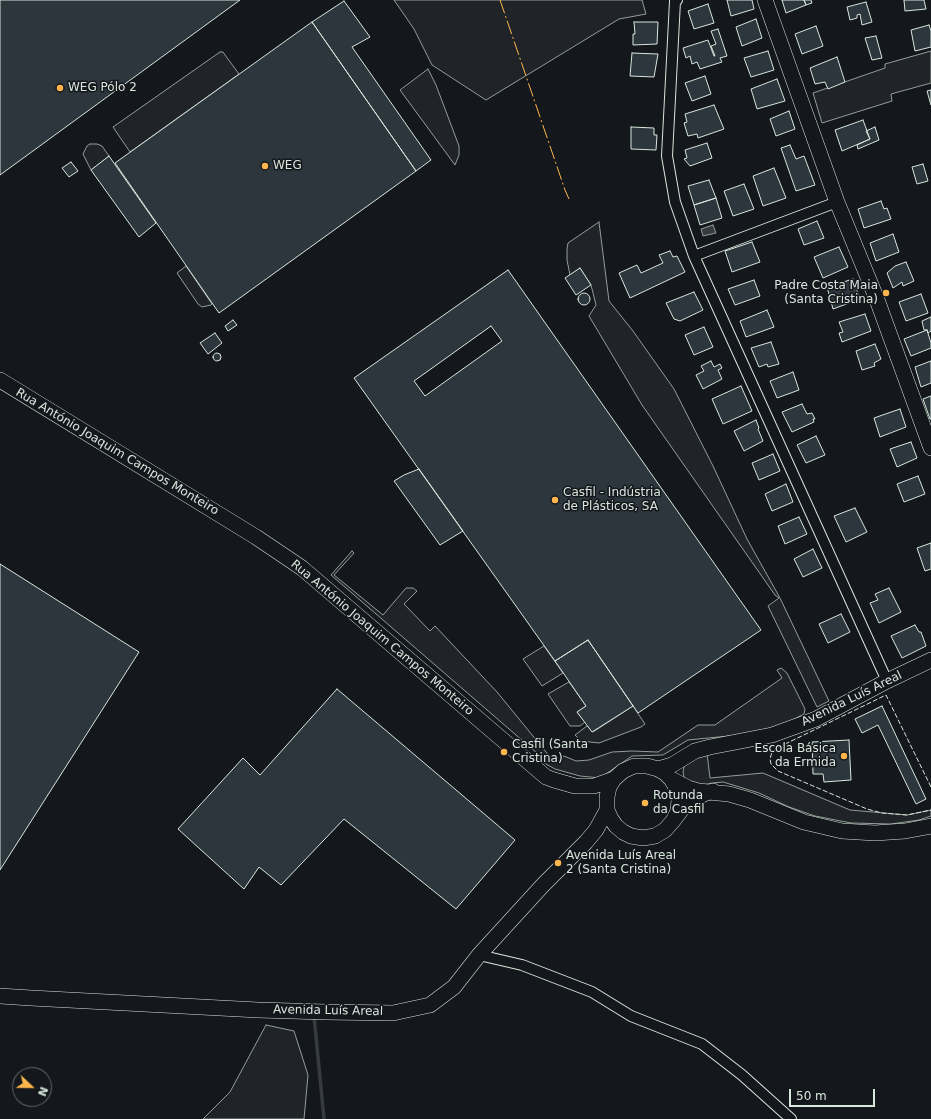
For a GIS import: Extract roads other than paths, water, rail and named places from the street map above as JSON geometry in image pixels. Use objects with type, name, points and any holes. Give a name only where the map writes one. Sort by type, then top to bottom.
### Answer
[{"type":"street","points":[[677,0],[674,1],[667,156],[675,202],[694,256],[887,681]]},
{"type":"street","points":[[765,0],[837,202],[876,297],[931,448]]},
{"type":"street","points":[[694,256],[837,202]]},
{"type":"street","name":"Rua António Joaquim Campos Monteiro","points":[[0,380],[256,537],[302,568],[538,771],[554,780],[575,786],[590,794],[607,808]]},
{"type":"street","name":"Avenida Luís Areal","points":[[658,769],[672,765],[695,751],[772,735],[816,719],[887,681],[931,660]]},
{"type":"street","points":[[673,821],[678,811],[679,800],[677,789],[665,773],[647,766],[634,766],[623,771],[614,779],[607,796],[607,808],[610,819],[623,832],[631,836],[643,838],[655,836],[665,830],[673,821],[682,809],[689,802],[704,794],[713,792]]},
{"type":"street","name":"Rua António Joaquim Campos Monteiro","points":[[575,786],[594,786],[614,779]]},
{"type":"street","points":[[671,780],[698,791],[729,794],[804,822],[842,832],[875,833],[905,831],[931,826]]},
{"type":"street","name":"Avenida Luís Areal","points":[[0,996],[326,1012],[393,1013],[430,1005],[454,987],[479,956],[543,884],[586,842],[596,830],[607,808]]},
{"type":"street","name":"Avenida Luís Areal","points":[[586,842],[601,835],[631,836]]},
{"type":"street","points":[[479,956],[522,965],[592,992],[631,1016],[702,1044],[742,1075],[791,1119]]},
{"type":"waterway","points":[[314,1016],[324,1119]]},
{"type":"place","name":"WEG Pólo 2","points":[[60,88]]},
{"type":"place","name":"WEG","points":[[265,166]]},
{"type":"place","name":"Padre Costa Maia (Santa Cristina)","points":[[886,293]]},
{"type":"place","name":"Casfil - Indústria de Plásticos, SA","points":[[555,500]]},
{"type":"place","name":"Casfil (Santa Cristina)","points":[[504,752]]},
{"type":"place","name":"Escola Básica da Ermida","points":[[844,756]]},
{"type":"place","name":"Rotunda da Casfil","points":[[645,803]]},
{"type":"place","name":"Avenida Luís Areal 2 (Santa Cristina)","points":[[558,863]]}]
